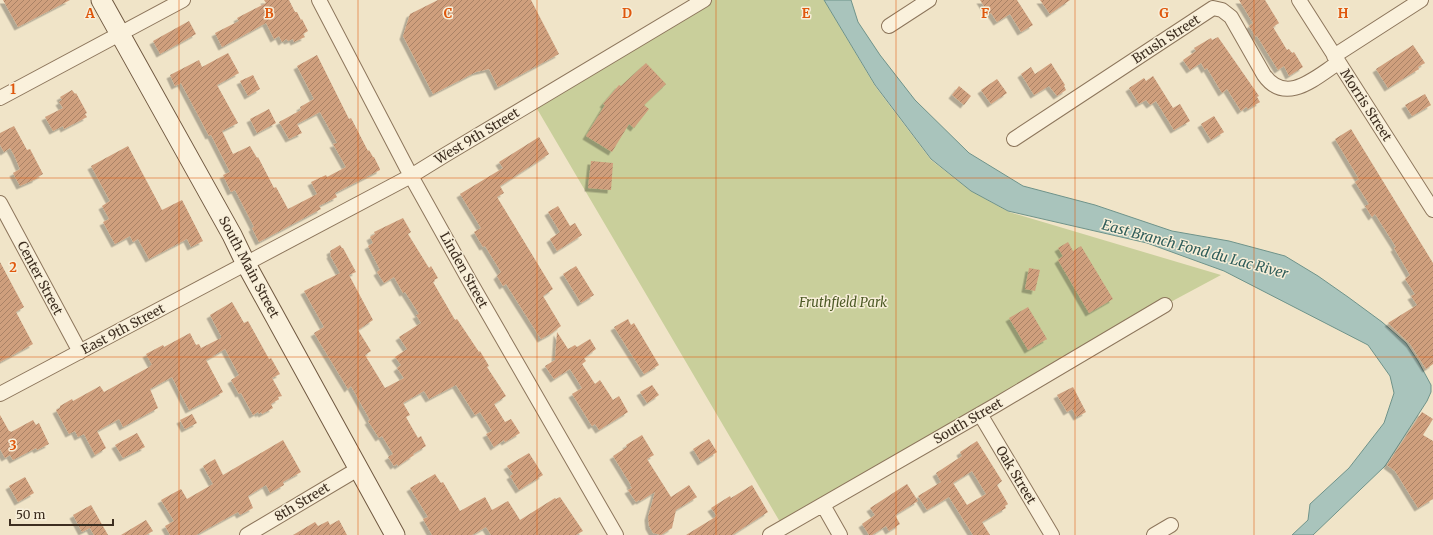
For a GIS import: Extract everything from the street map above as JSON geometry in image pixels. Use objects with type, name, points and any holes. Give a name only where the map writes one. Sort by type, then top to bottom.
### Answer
[{"type":"main road","name":"South Main Street","points":[[101,0],[232,234],[246,264],[395,535]]},
{"type":"street","points":[[0,98],[183,0]]},
{"type":"street","name":"Linden Street","points":[[319,0],[411,176],[469,280],[616,535]]},
{"type":"street","name":"West 9th Street","points":[[246,264],[411,176],[704,0]]},
{"type":"street","points":[[889,26],[929,0]]},
{"type":"street","name":"Morris Street","points":[[1299,0],[1433,210]]},
{"type":"street","name":"Brush Street","points":[[1014,139],[1213,8],[1222,10],[1231,17],[1269,83],[1277,88],[1290,89],[1299,87],[1421,0]]},
{"type":"street","name":"Center Street","points":[[0,203],[80,352]]},
{"type":"street","name":"East 9th Street","points":[[0,394],[246,264]]},
{"type":"street","name":"South Street","points":[[770,535],[1166,305]]},
{"type":"street","name":"Oak Street","points":[[980,414],[1052,535]]},
{"type":"street","name":"8th Street","points":[[247,535],[358,469]]},
{"type":"street","points":[[822,505],[840,535]]},
{"type":"street","points":[[1154,535],[1171,525]]},
{"type":"green space","name":"Fruthfield Park","points":[[704,0],[824,0],[875,86],[931,160],[971,191],[1009,212],[1221,275],[1165,305],[783,527],[533,102]]},
{"type":"water","name":"East Branch Fond du Lac River","points":[[824,0],[851,0],[858,22],[880,55],[915,100],[969,153],[1023,186],[1095,205],[1172,231],[1229,241],[1285,256],[1318,276],[1382,322],[1406,343],[1431,385],[1431,392],[1427,401],[1385,466],[1313,535],[1292,535],[1308,520],[1310,504],[1349,468],[1384,423],[1394,393],[1390,376],[1368,345],[1224,271],[1147,243],[1008,211],[971,191],[931,159],[875,85]]},
{"type":"building","points":[[3,0],[70,0],[18,27]]},
{"type":"building","points":[[264,0],[289,0],[308,31],[303,34],[305,37],[294,42],[293,39],[288,41],[286,39],[282,42],[279,36],[274,39],[266,23],[222,47],[215,33],[239,21],[237,18],[266,3]]},
{"type":"building","points":[[438,0],[531,0],[559,54],[498,87],[489,69],[476,72],[433,94],[403,36],[410,14]]},
{"type":"building","points":[[980,0],[1017,0],[1033,25],[1021,32],[1010,14],[997,22],[991,13],[989,14]]},
{"type":"building","points":[[1040,0],[1070,0],[1050,14]]},
{"type":"building","points":[[1239,0],[1265,0],[1279,23],[1273,27],[1287,50],[1289,49],[1292,53],[1294,52],[1303,67],[1289,76],[1284,66],[1278,70],[1249,26],[1253,23]]},
{"type":"building","points":[[189,21],[196,34],[160,54],[153,41]]},
{"type":"building","points":[[1218,37],[1259,96],[1257,97],[1260,102],[1248,109],[1246,107],[1241,111],[1227,89],[1222,93],[1207,68],[1205,70],[1201,63],[1190,70],[1183,60],[1196,51],[1194,48],[1211,38],[1212,40]]},
{"type":"building","points":[[1413,45],[1425,63],[1418,67],[1419,69],[1388,88],[1376,69]]},
{"type":"building","points":[[228,53],[239,73],[217,85],[238,123],[222,131],[233,154],[250,146],[288,209],[317,194],[311,182],[326,175],[327,177],[346,167],[333,144],[337,143],[320,112],[297,124],[302,133],[289,139],[279,122],[301,110],[300,107],[314,99],[297,66],[317,55],[349,119],[351,118],[368,151],[369,150],[374,157],[380,170],[335,193],[337,197],[319,206],[321,209],[259,242],[252,228],[254,227],[235,190],[231,192],[223,175],[230,172],[211,135],[209,136],[181,83],[175,86],[170,75],[199,60],[202,67]]},
{"type":"building","points":[[646,63],[666,84],[644,105],[649,109],[634,128],[629,124],[612,152],[586,136],[605,105],[603,104],[619,85],[621,86]]},
{"type":"building","points":[[1051,63],[1065,85],[1066,90],[1057,96],[1049,86],[1034,95],[1021,74],[1031,67],[1035,74]]},
{"type":"building","points":[[253,75],[260,89],[248,96],[240,81]]},
{"type":"building","points":[[1153,76],[1173,108],[1180,104],[1190,121],[1174,130],[1156,101],[1150,105],[1146,100],[1139,104],[1129,88],[1144,78],[1146,81]]},
{"type":"building","points":[[997,79],[1007,93],[991,104],[981,90]]},
{"type":"building","points":[[959,86],[971,96],[964,105],[952,95]]},
{"type":"building","points":[[72,90],[75,94],[76,93],[87,113],[85,114],[87,117],[64,129],[63,126],[53,131],[45,117],[63,108],[59,102],[62,100],[60,97]]},
{"type":"building","points":[[1425,94],[1431,105],[1412,116],[1405,105]]},
{"type":"building","points":[[269,109],[276,123],[257,133],[250,119]]},
{"type":"building","points":[[1214,116],[1224,132],[1211,140],[1201,124]]},
{"type":"building","points":[[14,126],[27,150],[30,149],[43,174],[20,186],[13,173],[20,169],[14,155],[10,148],[4,152],[0,145],[0,133]]},
{"type":"building","points":[[1351,129],[1433,263],[1433,364],[1426,369],[1410,344],[1388,323],[1417,305],[1411,296],[1415,294],[1405,279],[1410,275],[1394,248],[1396,247],[1375,214],[1372,217],[1365,206],[1369,204],[1355,182],[1359,179],[1335,139]]},
{"type":"building","points":[[539,137],[549,154],[500,186],[504,193],[497,197],[553,289],[543,296],[561,326],[541,339],[506,284],[503,286],[497,276],[501,272],[485,246],[483,247],[474,232],[481,228],[460,194],[503,168],[499,162]]},
{"type":"building","points":[[128,146],[162,210],[182,200],[203,241],[191,247],[187,239],[149,259],[138,239],[133,242],[130,236],[115,244],[103,222],[109,219],[102,206],[110,201],[91,166]]},
{"type":"building","points":[[591,161],[613,163],[611,190],[588,188]]},
{"type":"building","points":[[558,206],[570,226],[575,223],[582,235],[557,251],[550,239],[560,232],[548,212]]},
{"type":"building","points":[[403,218],[411,232],[408,234],[429,268],[431,266],[438,278],[433,282],[455,320],[457,319],[479,352],[480,351],[489,366],[487,367],[506,396],[494,404],[505,422],[511,419],[520,433],[505,442],[504,440],[494,447],[486,434],[492,431],[480,412],[475,415],[456,385],[429,399],[424,391],[403,403],[410,415],[406,417],[407,419],[418,438],[421,436],[426,446],[398,466],[397,464],[394,466],[388,457],[393,454],[382,436],[379,438],[368,421],[370,420],[351,386],[348,389],[314,333],[324,327],[304,291],[340,273],[330,255],[330,251],[340,245],[356,272],[349,275],[373,320],[358,330],[371,351],[365,355],[385,388],[404,378],[397,368],[401,365],[395,357],[407,349],[399,337],[421,323],[416,315],[419,314],[405,292],[403,293],[394,277],[384,283],[377,272],[380,270],[368,246],[373,243],[370,237],[375,234],[374,232]]},
{"type":"building","points":[[1068,242],[1073,251],[1081,246],[1113,299],[1089,313],[1058,260],[1063,256],[1058,248]]},
{"type":"building","points":[[0,262],[24,307],[16,312],[33,344],[0,362]]},
{"type":"building","points":[[576,266],[594,295],[581,303],[563,274]]},
{"type":"building","points":[[1029,268],[1040,270],[1035,291],[1025,289]]},
{"type":"building","points":[[232,302],[244,323],[248,321],[269,359],[271,358],[280,374],[272,378],[282,396],[278,397],[279,399],[271,404],[273,408],[262,414],[261,412],[259,414],[258,412],[253,415],[241,393],[239,394],[231,380],[239,375],[225,349],[206,360],[223,392],[207,401],[189,410],[172,377],[150,389],[158,408],[123,427],[119,419],[97,431],[106,448],[95,455],[84,434],[78,437],[75,431],[69,434],[56,410],[60,408],[60,406],[72,399],[73,401],[100,386],[104,392],[151,366],[150,365],[152,365],[146,354],[163,345],[164,347],[190,333],[196,345],[199,344],[201,348],[221,338],[210,315]]},
{"type":"building","points":[[1028,307],[1047,339],[1028,350],[1009,318]]},
{"type":"building","points":[[628,319],[631,325],[634,323],[659,365],[644,374],[614,327]]},
{"type":"building","points":[[557,332],[568,349],[575,345],[577,347],[590,339],[596,349],[584,358],[586,361],[582,364],[595,384],[600,380],[613,400],[619,396],[628,412],[599,430],[595,424],[592,426],[572,394],[582,388],[570,369],[554,379],[545,366],[555,360]]},
{"type":"building","points":[[652,385],[659,395],[647,403],[640,392]]},
{"type":"building","points":[[1073,387],[1086,412],[1077,417],[1072,409],[1067,412],[1057,395]]},
{"type":"building","points":[[1422,412],[1433,419],[1423,435],[1433,441],[1433,499],[1418,508],[1395,471],[1387,465]]},
{"type":"building","points":[[192,414],[197,423],[185,429],[180,420]]},
{"type":"building","points":[[0,415],[11,432],[33,420],[36,425],[39,423],[49,444],[37,450],[36,448],[13,460],[10,455],[5,458],[0,449]]},
{"type":"building","points":[[137,433],[145,447],[123,458],[115,445]]},
{"type":"building","points":[[642,435],[654,455],[647,459],[671,497],[689,485],[697,497],[676,510],[672,528],[661,535],[653,533],[649,526],[648,517],[655,492],[636,502],[628,490],[632,488],[631,485],[613,456],[627,447],[626,445]]},
{"type":"building","points":[[709,439],[717,452],[701,462],[693,449]]},
{"type":"building","points":[[283,440],[301,472],[283,482],[284,485],[270,493],[266,485],[248,496],[253,508],[240,515],[238,512],[196,535],[170,535],[165,526],[174,521],[161,500],[181,489],[187,499],[213,484],[203,466],[215,459],[223,475]]},
{"type":"building","points":[[977,441],[1002,481],[997,485],[1008,504],[1005,506],[1006,508],[982,522],[990,535],[973,535],[949,497],[927,510],[918,496],[941,482],[936,473],[962,456],[960,452]],"holes":[[[972,471],[986,494],[967,505],[953,483]]]},
{"type":"building","points":[[529,453],[543,475],[519,490],[510,476],[513,474],[507,466]]},
{"type":"building","points":[[435,474],[441,483],[443,482],[460,511],[485,497],[492,510],[508,501],[520,520],[555,498],[560,497],[583,531],[576,535],[491,535],[486,527],[472,535],[432,535],[423,519],[428,517],[410,488]]},
{"type":"building","points":[[25,477],[34,493],[18,502],[9,486]]},
{"type":"building","points":[[907,484],[918,501],[895,515],[900,524],[889,531],[886,526],[872,535],[869,535],[862,524],[875,515],[870,508]]},
{"type":"building","points":[[752,485],[768,512],[732,535],[686,535],[717,516],[711,508]]},
{"type":"building","points":[[91,505],[108,535],[94,535],[90,528],[82,532],[73,515]]},
{"type":"building","points":[[146,520],[153,531],[146,535],[121,535]]},
{"type":"building","points":[[339,520],[347,535],[293,535],[315,522],[318,526],[328,521],[330,525]]}]
